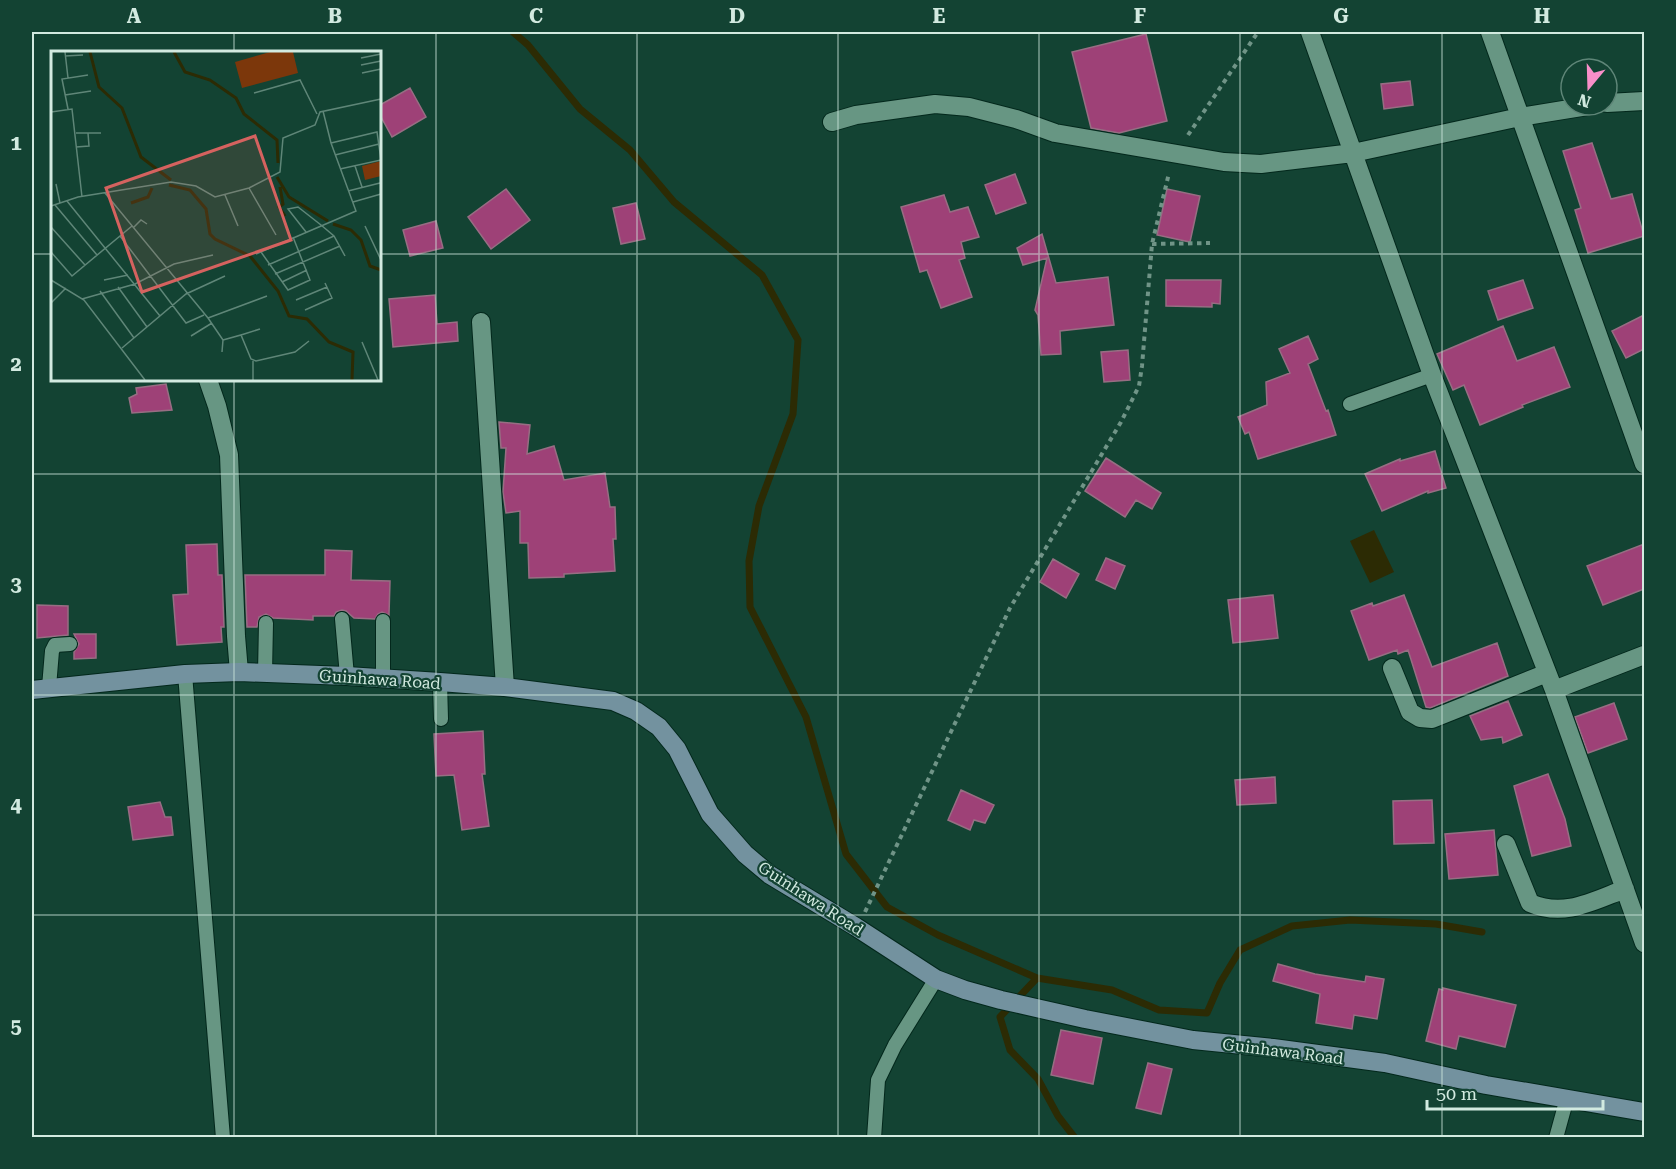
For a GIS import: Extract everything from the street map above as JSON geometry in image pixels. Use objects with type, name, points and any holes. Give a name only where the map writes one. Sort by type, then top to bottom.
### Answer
[{"type":"street","points":[[1310,32],[1432,375],[1551,682],[1644,944]]},
{"type":"street","points":[[1490,32],[1644,464]]},
{"type":"street","points":[[1619,102],[1644,101]]},
{"type":"street","points":[[832,122],[856,115],[935,104],[969,106],[1016,119],[1054,134],[1224,162],[1262,164],[1353,153],[1559,111]]},
{"type":"street","points":[[481,322],[505,687]]},
{"type":"street","points":[[208,381],[229,455],[239,672]]},
{"type":"street","points":[[1392,668],[1410,712],[1420,718],[1432,718],[1644,655]]},
{"type":"street","name":"Guinhawa Road","points":[[40,688],[184,674],[239,672],[383,678],[505,687],[613,701],[636,711],[659,727],[676,749],[710,814],[745,854],[770,875],[801,896],[842,918],[936,979],[1001,1000],[1193,1040],[1385,1063],[1486,1085],[1644,1112]]},
{"type":"street","points":[[1506,844],[1530,903],[1544,909],[1573,908],[1625,889]]},
{"type":"lane","points":[[1350,404],[1432,375]]},
{"type":"lane","points":[[342,619],[347,676]]},
{"type":"lane","points":[[382,621],[383,678]]},
{"type":"lane","points":[[265,673],[266,623]]},
{"type":"lane","points":[[40,688],[55,645],[70,644]]},
{"type":"lane","points":[[184,674],[223,1137]]},
{"type":"lane","points":[[440,682],[441,719]]},
{"type":"lane","points":[[874,1137],[878,1080],[895,1045],[936,979]]},
{"type":"lane","points":[[1556,1137],[1567,1098]]},
{"type":"path","points":[[872,899],[1010,608],[1121,422],[1138,386],[1142,366],[1152,244],[1174,154],[1215,98],[1258,32]]},
{"type":"path","points":[[1152,244],[1210,243]]},
{"type":"shaded area","points":[[1374,530],[1394,572],[1370,583],[1350,541]]},
{"type":"building","points":[[1146,34],[1167,121],[1119,133],[1091,128],[1072,52]]},
{"type":"building","points":[[1410,81],[1413,105],[1384,109],[1381,84]]},
{"type":"building","points":[[410,88],[426,117],[392,137],[381,117],[381,104]]},
{"type":"building","points":[[1592,143],[1611,199],[1632,194],[1644,236],[1588,253],[1575,210],[1581,208],[1563,151]]},
{"type":"building","points":[[1015,174],[1026,203],[996,214],[985,185]]},
{"type":"building","points":[[506,189],[530,220],[491,249],[468,217]]},
{"type":"building","points":[[1167,189],[1200,196],[1190,242],[1157,235]]},
{"type":"building","points":[[944,195],[950,212],[968,207],[979,237],[961,242],[965,258],[959,260],[972,297],[941,308],[927,270],[920,272],[901,207]]},
{"type":"building","points":[[636,203],[645,239],[621,244],[613,208]]},
{"type":"building","points":[[436,221],[443,248],[410,256],[403,230]]},
{"type":"building","points":[[1042,234],[1056,283],[1108,277],[1114,325],[1060,331],[1061,354],[1041,355],[1038,315],[1035,310],[1047,258],[1023,265],[1017,248]]},
{"type":"building","points":[[1166,280],[1221,280],[1220,304],[1212,303],[1212,307],[1166,306]]},
{"type":"building","points":[[1523,280],[1533,308],[1498,320],[1488,291]]},
{"type":"building","points":[[435,295],[437,324],[457,322],[458,341],[393,347],[389,299]]},
{"type":"building","points":[[1644,315],[1644,349],[1626,358],[1612,331]]},
{"type":"building","points":[[1503,326],[1517,361],[1554,347],[1570,387],[1522,405],[1523,407],[1480,425],[1464,385],[1453,390],[1437,354]]},
{"type":"building","points":[[1308,336],[1318,359],[1308,364],[1336,435],[1258,459],[1249,432],[1245,434],[1238,417],[1267,405],[1266,382],[1290,373],[1279,349]]},
{"type":"building","points":[[1128,350],[1130,380],[1104,382],[1101,352]]},
{"type":"building","points":[[166,384],[172,410],[132,413],[129,398],[137,394],[136,388]]},
{"type":"building","points":[[499,422],[530,425],[527,454],[554,446],[564,480],[605,473],[610,507],[615,507],[616,539],[613,539],[615,571],[564,574],[564,577],[529,578],[528,543],[520,543],[520,511],[506,513],[503,492],[506,448],[501,448]]},
{"type":"building","points":[[1435,451],[1446,488],[1428,493],[1428,491],[1382,511],[1365,474],[1400,459],[1400,461]]},
{"type":"building","points":[[1106,458],[1161,493],[1152,509],[1136,500],[1125,517],[1085,491]]},
{"type":"building","points":[[217,544],[218,575],[222,575],[224,627],[221,627],[222,642],[177,645],[173,595],[188,594],[186,545]]},
{"type":"building","points":[[1644,544],[1644,589],[1603,605],[1587,566]]},
{"type":"building","points":[[325,550],[352,551],[351,580],[390,581],[389,615],[382,612],[375,619],[354,618],[342,610],[336,612],[334,616],[313,616],[313,620],[273,618],[266,614],[259,617],[257,627],[247,627],[245,575],[325,575]]},
{"type":"building","points":[[1106,558],[1125,566],[1115,589],[1096,580]]},
{"type":"building","points":[[1053,559],[1079,574],[1066,598],[1040,582]]},
{"type":"building","points":[[1273,595],[1278,638],[1233,643],[1228,600]]},
{"type":"building","points":[[1404,595],[1432,667],[1497,643],[1508,676],[1430,708],[1426,707],[1408,650],[1398,654],[1397,650],[1369,660],[1351,611]]},
{"type":"building","points":[[37,605],[68,606],[68,635],[37,638]]},
{"type":"building","points":[[74,634],[96,634],[96,658],[74,659],[74,652],[79,644]]},
{"type":"building","points":[[1508,701],[1522,735],[1503,743],[1502,737],[1481,740],[1470,716]]},
{"type":"building","points":[[1614,703],[1627,739],[1588,753],[1575,717]]},
{"type":"building","points":[[483,731],[485,774],[482,774],[489,826],[462,830],[454,775],[436,776],[434,734]]},
{"type":"building","points":[[1548,774],[1565,819],[1571,846],[1532,856],[1514,786]]},
{"type":"building","points":[[1275,777],[1276,803],[1237,805],[1235,780]]},
{"type":"building","points":[[961,790],[994,805],[985,823],[974,820],[970,830],[948,820]]},
{"type":"building","points":[[1432,800],[1434,843],[1394,844],[1393,801]]},
{"type":"building","points":[[160,802],[165,817],[171,817],[173,835],[133,840],[128,807]]},
{"type":"building","points":[[1494,830],[1498,875],[1449,879],[1445,834]]},
{"type":"building","points":[[1278,964],[1315,974],[1365,982],[1366,976],[1384,979],[1377,1019],[1354,1015],[1352,1029],[1316,1023],[1320,994],[1273,981]]},
{"type":"building","points":[[1443,988],[1516,1005],[1505,1047],[1459,1036],[1456,1049],[1426,1041],[1439,989],[1443,990]]},
{"type":"building","points":[[1061,1030],[1102,1038],[1093,1084],[1051,1075]]},
{"type":"building","points":[[1148,1063],[1172,1069],[1161,1114],[1136,1108]]},
{"type":"waterway","points":[[513,32],[528,45],[580,109],[630,150],[674,202],[762,275],[798,340],[793,414],[759,506],[749,561],[750,607],[806,717],[846,854],[887,907],[938,935],[1037,978]]},
{"type":"waterway","points":[[1075,1138],[1058,1116],[1038,1079],[1010,1050],[1000,1017],[1037,978],[1112,990],[1159,1010],[1207,1013],[1220,983],[1240,950],[1292,926],[1350,920],[1436,924],[1482,932]]}]
